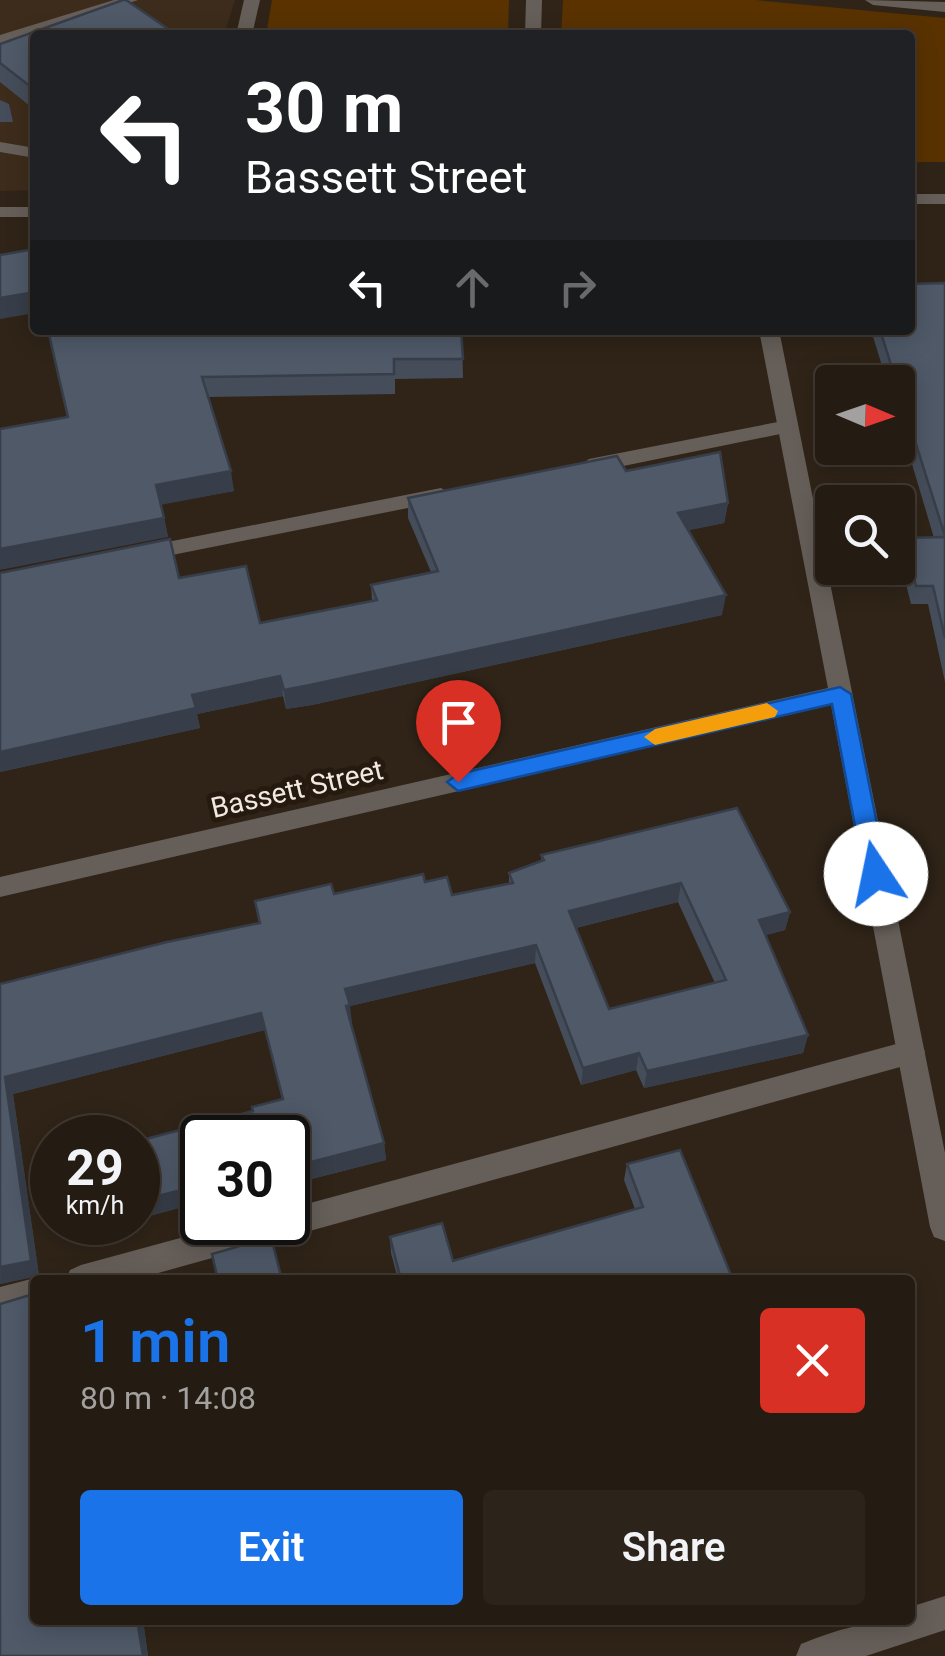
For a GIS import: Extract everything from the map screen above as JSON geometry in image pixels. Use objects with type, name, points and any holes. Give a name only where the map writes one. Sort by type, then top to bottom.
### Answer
[{"type":"street","points":[[32,30],[130,0]]},
{"type":"street","points":[[245,30],[252,0]]},
{"type":"street","points":[[533,30],[534,0]]},
{"type":"street","points":[[873,0],[945,7]]},
{"type":"street","points":[[0,40],[30,31]]},
{"type":"street","points":[[915,200],[945,199]]},
{"type":"street","points":[[0,212],[30,212]]},
{"type":"street","points":[[770,335],[945,1226]]},
{"type":"street","points":[[576,468],[788,426]]},
{"type":"street","points":[[115,559],[461,491]]},
{"type":"street","name":"Bassett Street","points":[[0,888],[840,694]]},
{"type":"street","points":[[99,1275],[911,1052]]},
{"type":"street","points":[[0,1302],[30,1293]]},
{"type":"street","points":[[915,1623],[945,1613]]},
{"type":"street","points":[[813,1656],[908,1625]]},
{"type":"shaded area","points":[[0,0],[235,0],[226,30],[30,30],[30,190],[0,191]]},
{"type":"shaded area","points":[[272,0],[509,0],[508,30],[267,30]]},
{"type":"shaded area","points":[[563,0],[755,0],[945,18],[945,162],[915,162],[915,30],[561,30]]},
{"type":"building","points":[[126,0],[170,30],[39,30]]},
{"type":"building","points":[[30,33],[30,86],[0,63],[0,44]]},
{"type":"building","points":[[30,250],[30,293],[0,298],[0,255]]},
{"type":"building","points":[[945,283],[945,536],[915,441],[915,365],[891,365],[882,335],[915,335],[915,284]]},
{"type":"building","points":[[49,335],[461,335],[463,359],[394,359],[394,374],[202,377],[231,471],[156,485],[164,518],[0,549],[0,429],[68,417]]},
{"type":"building","points":[[720,452],[728,503],[678,513],[726,595],[284,690],[280,676],[192,695],[196,708],[0,752],[0,573],[170,539],[179,578],[246,566],[260,623],[377,600],[371,585],[438,571],[408,498],[617,456],[626,471]]},
{"type":"building","points":[[945,537],[945,638],[933,586],[916,586],[915,538]]},
{"type":"building","points":[[737,808],[790,912],[759,920],[808,1035],[647,1071],[639,1053],[583,1068],[536,945],[345,989],[350,1005],[346,1006],[384,1143],[310,1162],[310,1115],[238,1115],[283,1099],[261,1013],[5,1077],[31,1261],[0,1267],[0,984],[260,923],[255,901],[331,884],[334,894],[423,874],[425,882],[447,877],[452,895],[513,883],[509,873],[544,860],[541,855]],"holes":[[[681,883],[726,980],[609,1009],[569,911]]]},
{"type":"building","points":[[180,1130],[180,1190],[160,1195],[160,1135]]},
{"type":"building","points":[[680,1150],[731,1275],[400,1275],[390,1237],[442,1223],[453,1261],[643,1207],[627,1164]]},
{"type":"building","points":[[243,1245],[273,1245],[281,1275],[217,1275],[212,1254]]},
{"type":"building","points":[[30,1295],[30,1625],[138,1625],[143,1656],[0,1656],[0,1304]]},
{"type":"slow traffic","points":[[655,737],[767,711]]},
{"type":"route","points":[[458,782],[840,694],[876,874]]}]
